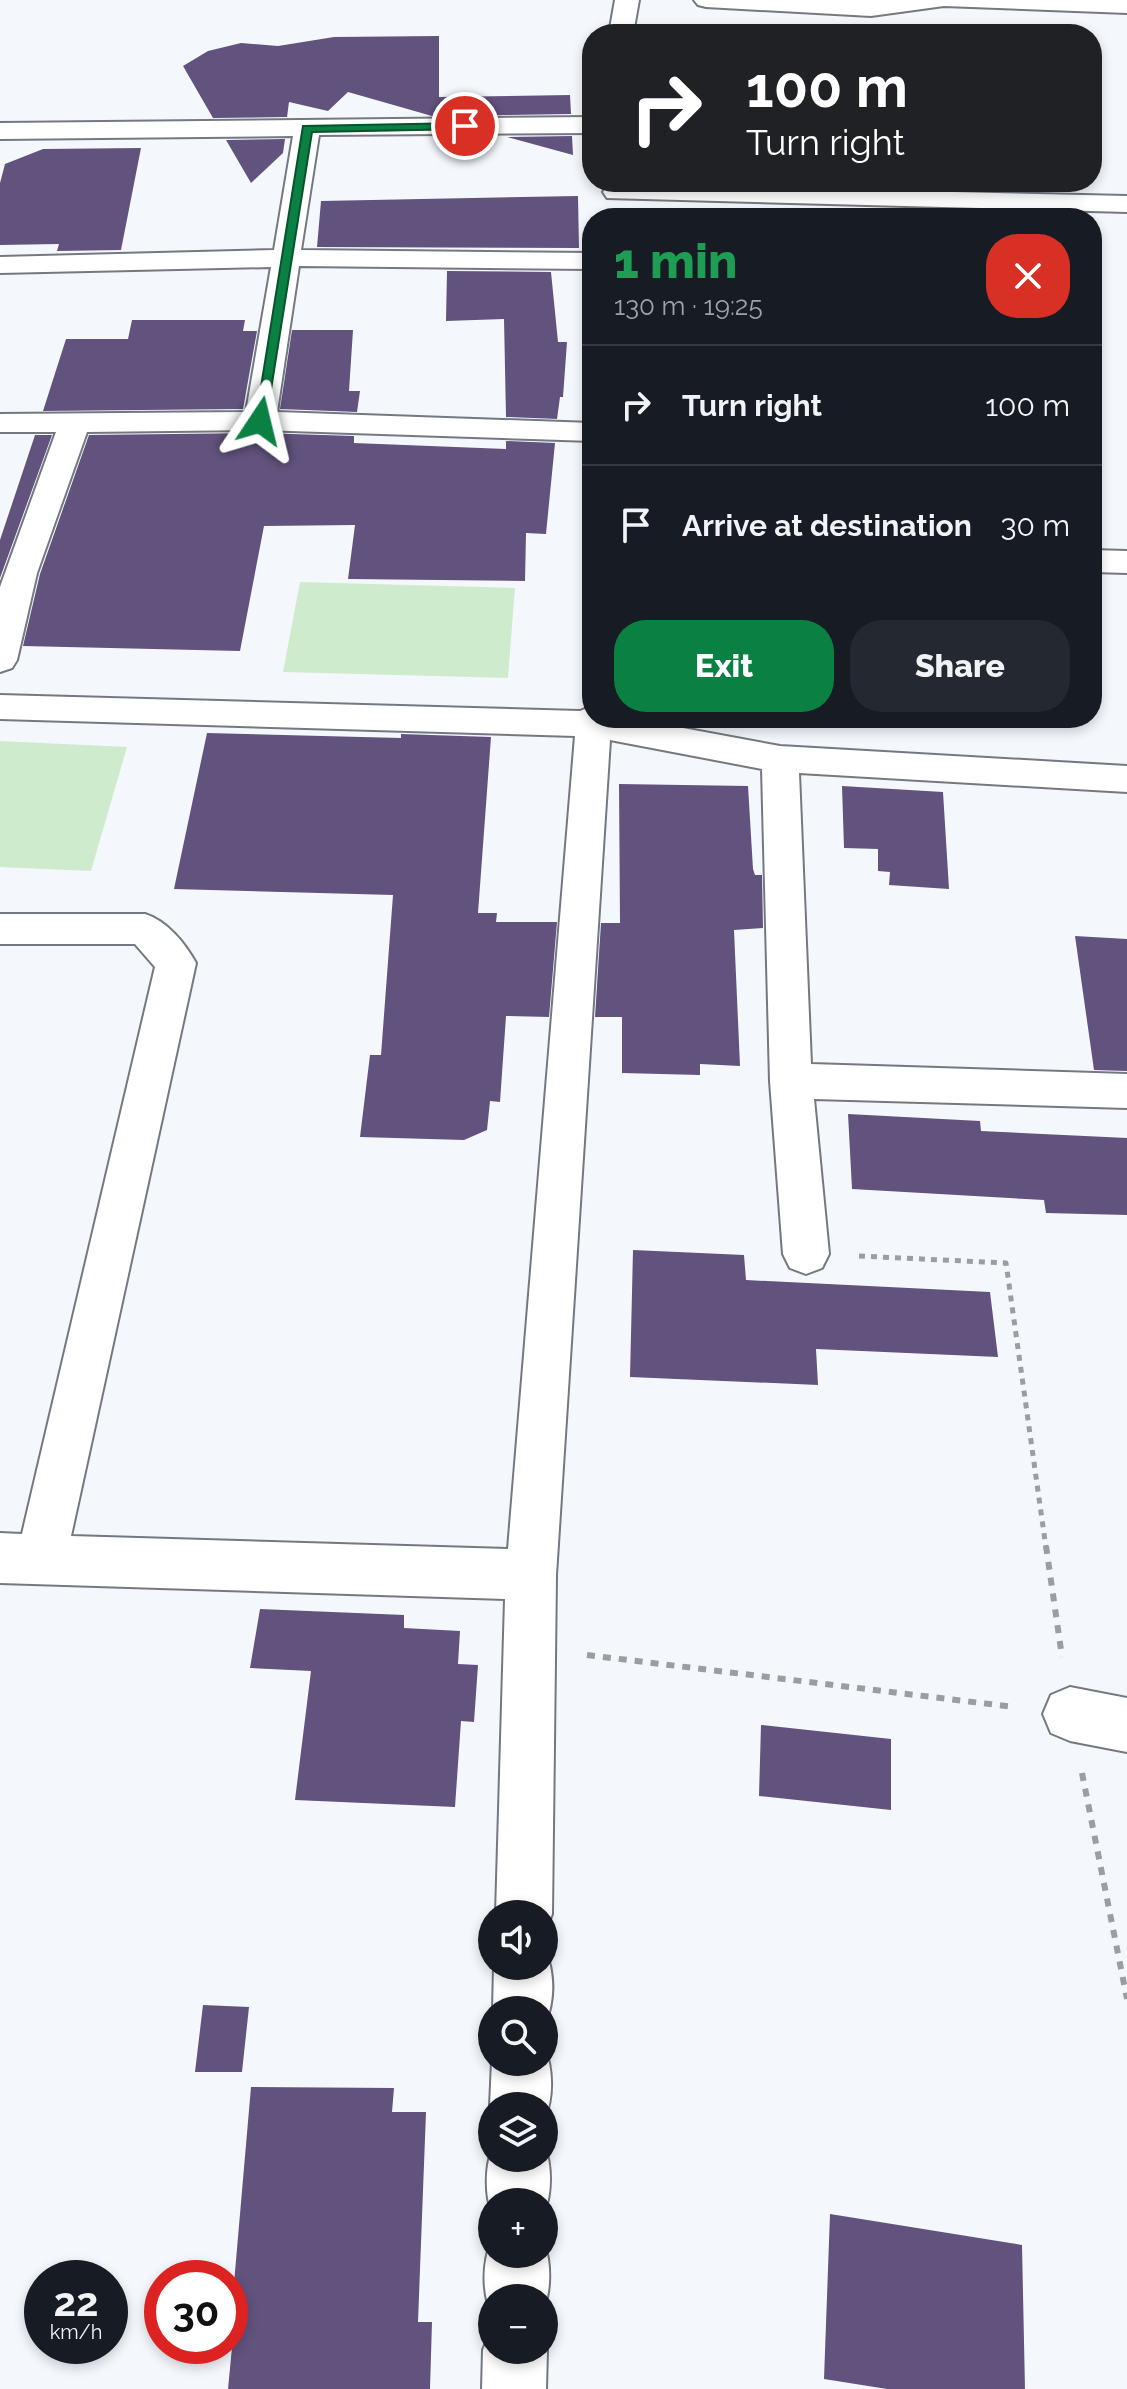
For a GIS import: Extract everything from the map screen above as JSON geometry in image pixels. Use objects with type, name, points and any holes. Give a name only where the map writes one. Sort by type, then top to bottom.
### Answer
[{"type":"street","points":[[623,24],[627,0]]},
{"type":"street","points":[[706,0],[871,9],[944,0],[1127,6]]},
{"type":"street","points":[[0,131],[582,125]]},
{"type":"street","points":[[260,421],[307,128]]},
{"type":"street","points":[[615,197],[1127,204]]},
{"type":"street","points":[[0,265],[287,258],[582,261]]},
{"type":"street","points":[[0,423],[260,421],[582,432]]},
{"type":"street","points":[[0,660],[20,573],[75,423]]},
{"type":"street","points":[[1102,561],[1127,562]]},
{"type":"street","points":[[0,707],[582,721]]},
{"type":"street","points":[[524,1900],[531,1575],[593,728]]},
{"type":"street","points":[[628,728],[780,759],[1127,779]]},
{"type":"street","points":[[780,759],[791,1081],[806,1254]]},
{"type":"street","points":[[0,929],[145,929],[176,963],[20,1559],[531,1575]]},
{"type":"street","points":[[791,1081],[1127,1091]]},
{"type":"street","points":[[1070,1714],[1127,1725]]},
{"type":"street","points":[[514,2389],[515,2364]]},
{"type":"path","points":[[806,1254],[1006,1263],[1070,1714],[1127,1999]]},
{"type":"path","points":[[529,1648],[1070,1714]]},
{"type":"green space","points":[[300,582],[515,588],[508,678],[283,672]]},
{"type":"green space","points":[[0,741],[127,747],[91,871],[0,867]]},
{"type":"building","points":[[439,36],[439,97],[570,95],[571,114],[432,116],[348,92],[328,111],[289,102],[287,117],[213,118],[183,66],[208,51],[241,43],[278,46],[334,37]]},
{"type":"building","points":[[572,136],[573,155],[507,137]]},
{"type":"building","points":[[285,139],[283,153],[251,183],[226,140]]},
{"type":"building","points":[[141,148],[121,250],[57,251],[59,244],[0,245],[0,183],[5,164],[43,149]]},
{"type":"building","points":[[578,196],[579,248],[317,247],[321,201]]},
{"type":"building","points":[[447,271],[551,272],[558,342],[567,342],[563,397],[560,397],[557,419],[506,417],[504,319],[446,321]]},
{"type":"building","points":[[132,320],[245,320],[243,331],[257,331],[243,409],[43,411],[66,339],[128,339]]},
{"type":"building","points":[[292,330],[353,330],[349,391],[360,391],[357,412],[280,409]]},
{"type":"building","points":[[260,433],[354,436],[354,443],[506,449],[506,441],[555,443],[546,534],[526,533],[525,581],[348,579],[355,525],[264,526],[240,651],[23,646],[40,574],[89,435]]},
{"type":"building","points":[[35,435],[52,435],[0,578],[0,540]]},
{"type":"building","points":[[207,733],[491,737],[478,913],[497,913],[496,922],[557,922],[549,1017],[506,1016],[500,1102],[490,1101],[487,1130],[464,1140],[360,1137],[370,1055],[381,1055],[393,895],[174,889]]},
{"type":"building","points":[[619,784],[748,786],[753,869],[755,875],[762,875],[763,928],[734,930],[740,1066],[700,1064],[700,1075],[622,1073],[622,1017],[595,1017],[601,923],[620,923]]},
{"type":"building","points":[[842,786],[943,792],[949,889],[889,885],[890,872],[878,871],[878,849],[844,848]]},
{"type":"building","points":[[1075,936],[1127,939],[1127,1071],[1094,1070]]},
{"type":"building","points":[[848,1114],[980,1121],[981,1131],[1127,1138],[1127,1215],[1046,1213],[1044,1200],[852,1189]]},
{"type":"building","points":[[633,1250],[744,1255],[746,1280],[990,1292],[998,1357],[816,1349],[818,1385],[630,1377]]},
{"type":"building","points":[[260,1609],[404,1615],[404,1628],[460,1631],[458,1664],[478,1665],[474,1722],[461,1721],[455,1807],[295,1800],[311,1671],[250,1668]]},
{"type":"building","points":[[761,1725],[891,1739],[891,1810],[759,1796]]},
{"type":"building","points":[[203,2005],[249,2007],[242,2072],[195,2072]]},
{"type":"building","points":[[251,2087],[394,2088],[392,2112],[426,2112],[418,2322],[432,2322],[430,2389],[228,2389],[230,2364],[248,2364],[248,2260],[236,2260]]},
{"type":"building","points":[[830,2214],[1022,2245],[1025,2389],[887,2389],[824,2379]]},
{"type":"route","points":[[260,421],[307,128],[465,126]]}]
